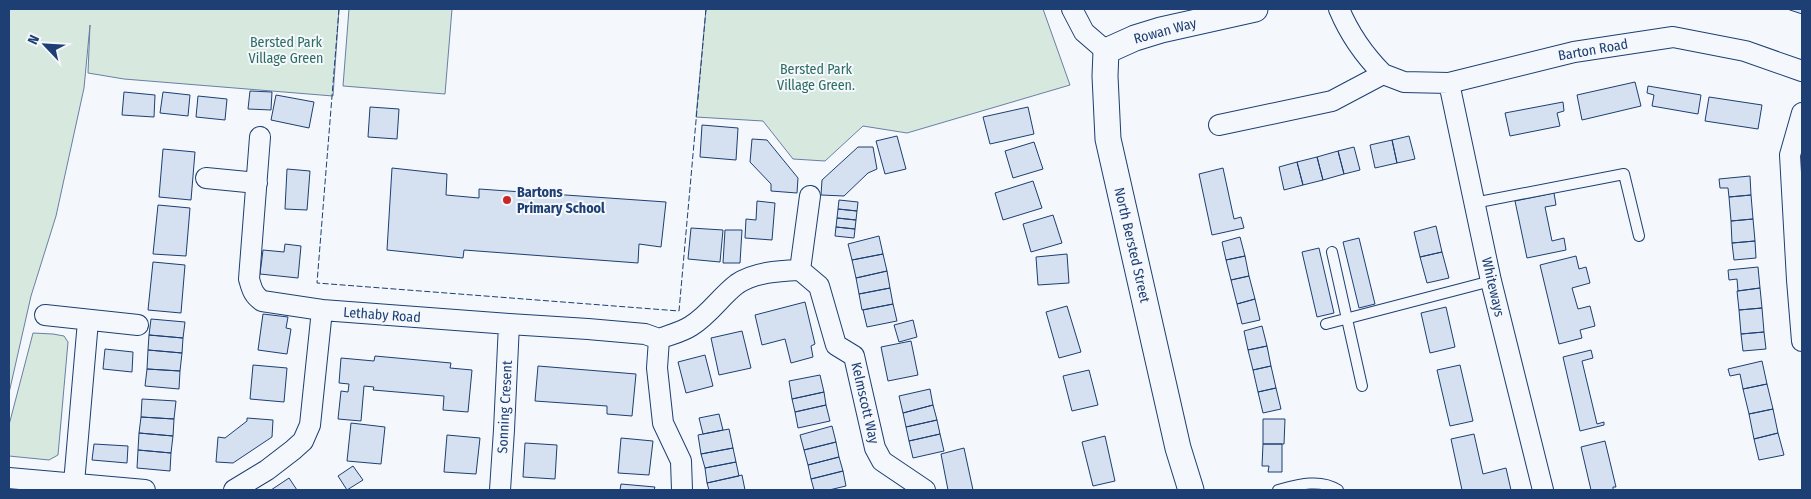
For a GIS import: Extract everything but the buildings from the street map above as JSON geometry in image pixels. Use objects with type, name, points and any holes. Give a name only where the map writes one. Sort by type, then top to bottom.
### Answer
[{"type":"street","points":[[1072,9],[1084,32],[1106,51]]},
{"type":"street","name":"Rowan Way","points":[[1106,51],[1135,38],[1218,13],[1255,9]]},
{"type":"street","name":"Barton Road","points":[[1339,9],[1367,58],[1383,74],[1404,82],[1449,83],[1574,52],[1674,37],[1745,51],[1802,71]]},
{"type":"street","name":"North Bersted Street","points":[[1106,51],[1105,76],[1108,138],[1176,438],[1191,490]]},
{"type":"street","points":[[1219,125],[1332,101],[1383,74]]},
{"type":"street","name":"Whiteways","points":[[1449,83],[1491,281],[1543,490]]},
{"type":"street","points":[[1802,113],[1790,155],[1802,341]]},
{"type":"street","points":[[206,178],[256,183],[260,137]]},
{"type":"street","name":"Lethaby Road","points":[[256,183],[249,279],[252,292],[262,300],[344,313],[588,329],[645,334],[659,339]]},
{"type":"street","points":[[682,490],[681,461],[663,423],[657,368],[659,339],[691,326],[737,284],[753,276],[800,270],[810,196]]},
{"type":"street","name":"Kelmscott Way","points":[[800,270],[819,286],[836,345],[854,356],[874,448],[882,461],[925,490]]},
{"type":"street","points":[[234,490],[267,470],[303,441],[310,425],[322,310]]},
{"type":"street","points":[[45,315],[138,325]]},
{"type":"street","points":[[74,483],[88,321]]},
{"type":"street","name":"Sonning Cresent","points":[[500,490],[509,324]]},
{"type":"street","points":[[10,482],[74,483],[145,490]]},
{"type":"lane","points":[[1474,203],[1624,174],[1639,236]]},
{"type":"lane","points":[[1332,252],[1362,386]]},
{"type":"lane","points":[[1326,324],[1491,281]]},
{"type":"lane","points":[[1278,490],[1304,483],[1332,486],[1338,490]]},
{"type":"green space","name":"Bersted Park Village Green","points":[[9,9],[339,9],[333,96],[124,79],[88,73],[90,25],[84,88],[56,216],[31,296],[9,393]]},
{"type":"green space","points":[[349,9],[452,9],[445,94],[343,86]]},
{"type":"green space","name":"Bersted Park Village Green.","points":[[706,9],[1043,9],[1070,85],[907,133],[863,126],[825,161],[793,159],[763,121],[696,117]]},
{"type":"green space","points":[[33,333],[64,336],[68,342],[58,455],[49,460],[9,456],[9,425]]},
{"type":"fence","points":[[339,9],[317,283],[679,311],[706,9]]},
{"type":"place","name":"Bartons Primary School","points":[[507,200]]}]
